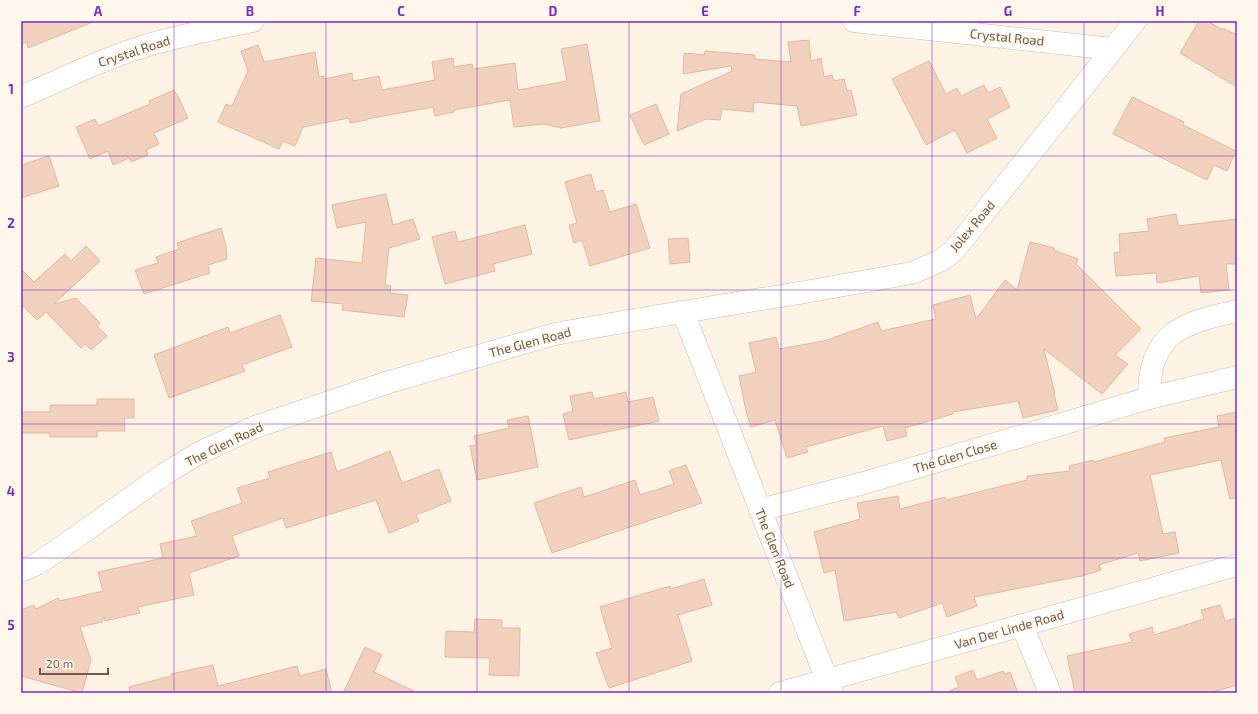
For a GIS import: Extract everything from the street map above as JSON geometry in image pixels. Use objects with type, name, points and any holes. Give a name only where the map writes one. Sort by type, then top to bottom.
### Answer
[{"type":"street","name":"Crystal Road","points":[[21,97],[94,64],[148,45],[190,34],[253,21]]},
{"type":"street","name":"Crystal Road","points":[[854,21],[1113,48]]},
{"type":"street","name":"Jolex Road","points":[[683,312],[912,273],[940,261],[951,253],[961,242],[1135,21]]},
{"type":"street","points":[[1149,398],[1149,380],[1154,357],[1164,340],[1199,320],[1237,311]]},
{"type":"street","name":"The Glen Road","points":[[21,572],[37,564],[58,550],[132,497],[197,454],[256,427],[386,383],[556,334],[683,312],[726,426],[829,687]]},
{"type":"street","name":"The Glen Close","points":[[760,510],[864,483],[1149,398],[1237,377]]},
{"type":"street","name":"Van Der Linde Road","points":[[780,693],[829,687],[1022,625],[1237,565]]},
{"type":"street","points":[[1022,625],[1050,693]]},
{"type":"building","points":[[21,21],[93,22],[28,48],[27,42],[21,44]]},
{"type":"building","points":[[1199,21],[1207,21],[1237,35],[1237,87],[1180,53]]},
{"type":"building","points":[[809,40],[811,61],[821,58],[824,77],[832,75],[834,81],[844,79],[847,91],[851,90],[857,115],[801,126],[797,106],[754,102],[753,112],[722,109],[720,120],[706,119],[677,131],[681,94],[732,71],[731,66],[683,74],[684,53],[704,55],[705,51],[755,55],[755,59],[791,62],[788,42]]},
{"type":"building","points":[[587,44],[600,121],[561,128],[544,124],[514,127],[510,100],[454,110],[454,112],[435,116],[433,107],[350,123],[349,118],[303,127],[295,146],[283,141],[279,149],[218,122],[226,104],[232,106],[248,71],[241,51],[258,45],[264,62],[315,52],[319,77],[324,76],[324,79],[352,73],[353,81],[379,76],[382,90],[435,80],[432,62],[453,58],[454,67],[472,64],[473,69],[515,63],[518,90],[567,81],[561,49]]},
{"type":"building","points":[[929,61],[946,94],[957,88],[961,96],[984,85],[988,93],[1000,87],[1010,107],[987,119],[997,138],[967,153],[955,130],[926,145],[892,79]]},
{"type":"building","points":[[174,90],[188,118],[154,133],[159,144],[146,150],[148,155],[131,162],[129,158],[113,165],[108,151],[90,159],[76,127],[95,119],[98,126],[150,104],[149,101]]},
{"type":"building","points":[[1132,97],[1184,122],[1183,125],[1236,151],[1227,171],[1214,165],[1207,180],[1113,134]]},
{"type":"building","points":[[656,104],[669,134],[644,145],[630,115]]},
{"type":"building","points":[[49,156],[59,186],[21,198],[21,165]]},
{"type":"building","points":[[591,174],[596,192],[603,190],[610,212],[636,204],[650,248],[590,266],[582,240],[574,243],[569,225],[577,223],[565,182]]},
{"type":"building","points":[[386,194],[393,225],[413,219],[420,239],[389,248],[385,285],[391,286],[390,293],[408,295],[404,317],[342,310],[343,304],[311,301],[316,258],[362,263],[366,222],[337,228],[332,205]]},
{"type":"building","points":[[1176,214],[1178,226],[1237,219],[1237,264],[1226,264],[1229,290],[1201,293],[1199,276],[1157,283],[1156,273],[1116,276],[1114,253],[1120,252],[1119,234],[1149,231],[1147,219]]},
{"type":"building","points":[[525,225],[532,254],[493,264],[495,271],[445,284],[432,237],[455,231],[458,242]]},
{"type":"building","points":[[221,228],[226,246],[227,259],[208,265],[210,273],[144,294],[135,270],[158,263],[156,257],[179,249],[177,243]]},
{"type":"building","points":[[688,238],[690,262],[670,264],[668,239]]},
{"type":"building","points":[[1030,242],[1054,248],[1054,250],[1078,259],[1076,264],[1141,329],[1115,355],[1128,364],[1102,394],[1044,349],[1058,410],[1023,418],[1018,401],[953,412],[953,414],[905,428],[907,436],[887,441],[883,426],[806,447],[808,452],[787,458],[775,420],[751,427],[746,411],[739,376],[756,372],[749,343],[776,337],[779,349],[824,341],[878,322],[881,331],[936,319],[933,305],[970,295],[976,319],[1005,280],[1017,290]]},
{"type":"building","points":[[86,246],[100,261],[54,304],[76,298],[100,323],[97,326],[107,336],[91,350],[85,344],[81,348],[46,312],[37,320],[21,304],[21,269],[34,282],[65,254],[71,261]]},
{"type":"building","points":[[280,315],[292,347],[242,365],[245,371],[169,398],[154,355],[228,327],[230,333]]},
{"type":"building","points":[[592,392],[594,399],[626,392],[628,402],[653,397],[659,421],[569,440],[563,414],[573,411],[570,396]]},
{"type":"building","points":[[97,399],[134,399],[134,418],[124,418],[125,431],[97,431],[97,437],[50,437],[50,433],[21,433],[21,412],[50,412],[50,405],[97,405]]},
{"type":"building","points":[[1237,412],[1237,498],[1230,499],[1221,460],[1150,475],[1163,534],[1175,532],[1179,553],[1140,561],[1138,553],[1099,565],[1101,570],[1082,576],[974,597],[977,606],[947,617],[942,603],[899,618],[896,612],[844,621],[835,570],[824,573],[814,532],[860,519],[857,503],[898,496],[900,509],[945,497],[946,500],[1027,480],[1027,476],[1070,471],[1069,466],[1093,460],[1094,462],[1165,442],[1164,438],[1219,427],[1217,416]]},
{"type":"building","points":[[528,416],[538,467],[477,480],[470,446],[476,445],[474,436],[509,428],[507,420]]},
{"type":"building","points":[[390,451],[402,483],[439,469],[451,501],[416,515],[419,521],[389,533],[376,500],[286,528],[283,518],[232,536],[239,556],[189,573],[194,595],[138,607],[140,613],[105,621],[104,616],[102,622],[80,627],[91,660],[82,693],[21,676],[21,610],[34,605],[36,609],[58,598],[60,601],[103,591],[98,572],[163,558],[160,544],[197,536],[191,521],[242,503],[237,488],[270,478],[268,472],[331,452],[337,472]]},
{"type":"building","points":[[686,465],[702,503],[552,553],[534,503],[581,487],[584,497],[635,480],[640,495],[674,484],[669,471]]},
{"type":"building","points":[[704,579],[712,605],[678,615],[692,661],[609,688],[596,653],[612,648],[600,607],[670,586],[671,589]]},
{"type":"building","points":[[1220,605],[1225,621],[1237,618],[1237,685],[1210,693],[1075,693],[1067,656],[1132,642],[1129,634],[1152,627],[1154,635],[1204,619],[1201,610]]},
{"type":"building","points":[[475,619],[502,620],[502,628],[520,628],[519,676],[489,675],[490,658],[445,657],[446,631],[474,632]]},
{"type":"building","points":[[365,647],[382,655],[374,672],[418,693],[343,693]]},
{"type":"building","points":[[213,665],[218,686],[297,666],[300,676],[326,669],[332,693],[130,693],[129,687],[171,676],[171,674]]},
{"type":"building","points":[[973,670],[977,680],[1003,671],[1005,674],[1010,672],[1018,693],[949,693],[949,691],[959,687],[955,677]]}]
